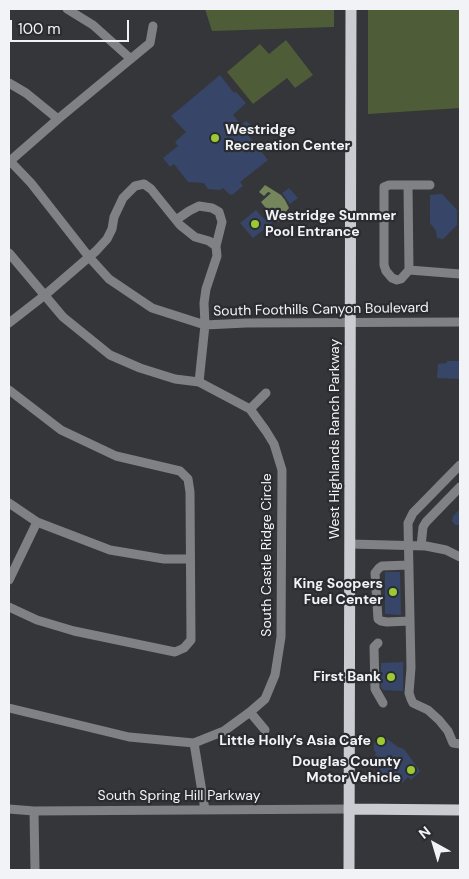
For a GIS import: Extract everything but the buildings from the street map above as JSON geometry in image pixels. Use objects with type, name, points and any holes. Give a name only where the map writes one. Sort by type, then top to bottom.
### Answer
[{"type":"main road","name":"West Highlands Ranch Parkway","points":[[349,870],[351,9]]},
{"type":"main road","points":[[349,809],[460,810]]},
{"type":"street","points":[[68,9],[92,24],[131,59]]},
{"type":"street","points":[[9,160],[150,43],[153,26]]},
{"type":"street","points":[[9,83],[26,93],[58,119]]},
{"type":"street","name":"South Foothills Canyon Boulevard","points":[[9,160],[109,279],[152,308],[206,325],[460,322]]},
{"type":"street","points":[[9,323],[89,257],[107,239],[123,198],[135,186],[144,184],[151,189],[176,220],[195,237],[209,241],[216,246]]},
{"type":"street","points":[[408,185],[409,270],[401,279],[397,280],[392,278],[384,265],[383,190],[386,186],[408,185],[430,185]]},
{"type":"street","points":[[176,220],[199,206],[212,208],[219,212],[222,222],[216,246],[217,256],[206,289],[204,303],[206,325],[199,382]]},
{"type":"street","name":"South Castle Ridge Circle","points":[[9,253],[63,317],[110,354],[140,368],[175,378],[199,382],[250,409],[274,444],[282,470],[281,637],[275,675],[265,699],[224,731],[194,743],[129,737],[9,708]]},
{"type":"street","points":[[409,270],[460,274]]},
{"type":"street","points":[[9,390],[61,430],[116,456],[180,472],[188,479],[190,492],[191,640],[184,648],[175,652],[74,631],[37,620],[9,607]]},
{"type":"street","points":[[250,409],[266,393]]},
{"type":"street","points":[[460,465],[413,513],[408,523],[411,668],[409,693],[413,703],[428,710],[439,720],[448,731],[453,744],[460,744]]},
{"type":"street","points":[[421,546],[423,527],[426,522],[460,487]]},
{"type":"street","points":[[9,503],[37,522],[110,550],[164,559],[190,559]]},
{"type":"street","points":[[9,580],[37,522]]},
{"type":"street","points":[[350,544],[421,546],[446,550],[460,557]]},
{"type":"street","points":[[409,565],[382,566],[375,573],[378,619],[381,622],[410,621]]},
{"type":"street","points":[[378,642],[374,647],[375,689],[383,703]]},
{"type":"street","points":[[250,712],[265,730]]},
{"type":"street","points":[[194,743],[205,810]]},
{"type":"street","name":"South Spring Hill Parkway","points":[[9,809],[349,809]]},
{"type":"street","points":[[29,870],[36,870],[34,810]]},
{"type":"shaded area","points":[[205,9],[334,9],[334,27],[212,31]]},
{"type":"shaded area","points":[[368,9],[460,9],[460,108],[368,114]]},
{"type":"shaded area","points":[[286,40],[313,75],[295,88],[287,78],[253,104],[227,72],[260,44],[269,54]]},
{"type":"shaded area","points":[[265,185],[281,195],[285,200],[289,208],[283,215],[284,219],[277,222],[261,202],[271,193],[268,192],[264,196],[259,192]]},
{"type":"place","name":"Westridge Recreation Center","points":[[215,138]]},
{"type":"place","name":"Westridge Summer Pool Entrance","points":[[255,224]]},
{"type":"place","name":"King Soopers Fuel Center","points":[[393,592]]},
{"type":"place","name":"First Bank","points":[[391,677]]},
{"type":"place","name":"Little Holly’s Asia Cafe","points":[[381,741]]},
{"type":"place","name":"Douglas County Motor Vehicle","points":[[411,770]]}]
